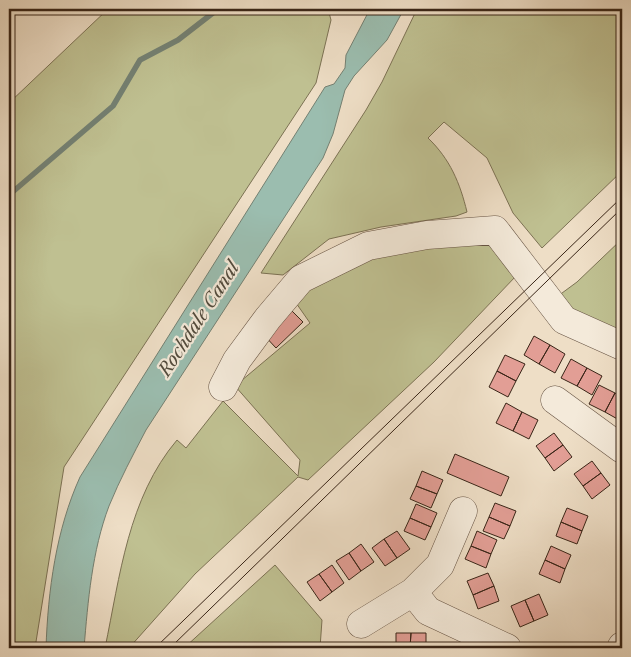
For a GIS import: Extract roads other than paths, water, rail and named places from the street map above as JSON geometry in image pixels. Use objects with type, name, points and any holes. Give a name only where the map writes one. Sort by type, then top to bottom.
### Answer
[{"type":"street","points":[[223,387],[237,360],[268,318],[302,279],[368,246],[427,235],[495,230],[564,320],[622,346]]},
{"type":"street","points":[[555,400],[622,449]]},
{"type":"street","points":[[361,624],[413,592],[440,565],[463,511]]},
{"type":"street","points":[[413,592],[428,611],[507,648]]},
{"type":"water","name":"Rochdale Canal","points":[[370,9],[404,9],[387,40],[354,76],[345,90],[333,134],[323,158],[146,430],[127,467],[109,506],[98,541],[89,594],[84,648],[46,648],[51,582],[59,539],[80,477],[325,87],[334,84],[345,68],[346,55]]},
{"type":"waterway","points":[[9,195],[113,106],[140,60],[178,40],[218,9]]},
{"type":"tram line","points":[[155,648],[622,197]]},
{"type":"tram line","points":[[170,648],[622,208]]}]
